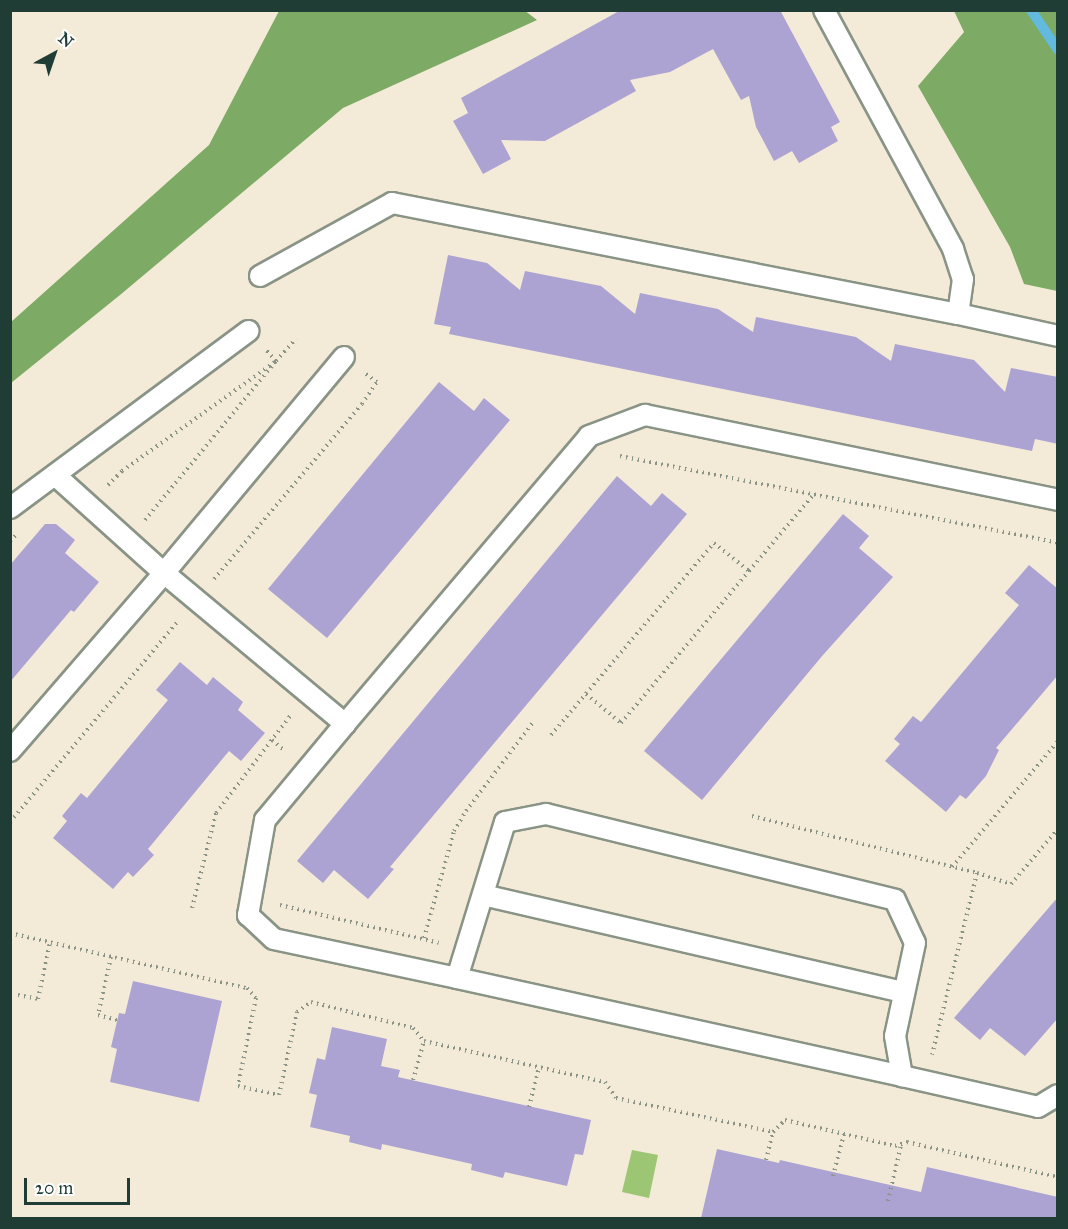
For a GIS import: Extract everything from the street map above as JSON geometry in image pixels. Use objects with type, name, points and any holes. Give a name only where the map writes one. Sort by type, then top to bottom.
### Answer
[{"type":"lane","points":[[824,10],[953,249],[963,279],[958,314]]},
{"type":"lane","points":[[260,276],[392,202],[958,314],[1058,336]]},
{"type":"lane","points":[[10,508],[248,331]]},
{"type":"lane","points":[[10,750],[164,573],[344,357]]},
{"type":"lane","points":[[1058,500],[645,416],[589,436],[265,820],[248,915],[274,939],[1038,1107],[1058,1095]]},
{"type":"lane","points":[[55,475],[164,573],[345,724]]},
{"type":"lane","points":[[457,978],[505,822],[546,814],[895,900],[915,943],[895,1036],[902,1076]]},
{"type":"lane","points":[[483,895],[904,992]]},
{"type":"path","points":[[248,331],[276,362]]},
{"type":"path","points":[[140,525],[296,339]]},
{"type":"path","points":[[101,492],[122,471],[276,362]]},
{"type":"path","points":[[614,454],[1058,543]]},
{"type":"path","points":[[586,694],[621,723],[814,494]]},
{"type":"path","points":[[551,735],[714,543],[749,571]]},
{"type":"path","points":[[192,908],[216,813],[308,693]]},
{"type":"path","points":[[424,938],[454,831],[534,721]]},
{"type":"path","points":[[952,867],[1058,741]]},
{"type":"path","points":[[977,873],[1011,884],[1058,829]]},
{"type":"path","points":[[274,898],[280,906],[424,938],[466,950]]},
{"type":"path","points":[[10,933],[247,988],[256,998],[238,1086],[279,1095],[297,1012],[311,1002],[413,1028],[424,1041],[605,1082],[616,1098],[772,1132]]},
{"type":"path","points":[[18,995],[38,999],[50,942]]},
{"type":"path","points":[[111,957],[98,1015],[117,1020]]},
{"type":"path","points":[[413,1080],[424,1041]]},
{"type":"path","points":[[529,1107],[539,1067]]},
{"type":"path","points":[[766,1160],[772,1132],[785,1120],[895,1146],[907,1142],[1058,1177]]},
{"type":"path","points":[[833,1176],[844,1134]]},
{"type":"path","points":[[888,1201],[901,1144]]},
{"type":"green space","points":[[524,10],[537,20],[343,108],[11,383],[11,322],[209,145],[279,11]]},
{"type":"green space","points":[[954,11],[1057,11],[1057,291],[1024,284],[1010,247],[918,86],[964,32]]},
{"type":"green space","points":[[632,1150],[658,1155],[649,1198],[622,1192]]},
{"type":"building","points":[[621,10],[780,10],[840,122],[831,127],[838,141],[799,163],[792,151],[774,161],[756,127],[749,96],[741,100],[713,49],[670,72],[630,80],[636,91],[545,141],[501,140],[511,159],[483,174],[453,121],[468,113],[461,98]]},
{"type":"building","points":[[448,255],[487,263],[520,290],[525,271],[601,286],[635,314],[640,293],[718,309],[753,332],[756,317],[856,337],[891,361],[895,344],[974,360],[1005,392],[1011,368],[1058,377],[1058,444],[1035,439],[1032,451],[449,334],[451,327],[434,324]]},
{"type":"building","points":[[439,382],[474,411],[484,398],[510,420],[327,638],[268,589]]},
{"type":"building","points":[[617,476],[651,506],[662,493],[687,514],[390,867],[394,869],[368,899],[334,870],[323,883],[297,861]]},
{"type":"building","points":[[843,514],[869,536],[859,548],[893,577],[823,655],[702,800],[644,751]]},
{"type":"building","points":[[45,524],[56,524],[75,540],[65,553],[99,582],[74,612],[71,610],[10,682],[10,565]]},
{"type":"building","points":[[1029,565],[1058,589],[1058,675],[996,748],[999,750],[986,776],[966,799],[960,795],[946,812],[885,761],[900,744],[894,739],[913,716],[921,722],[1019,605],[1005,593]]},
{"type":"building","points":[[180,662],[207,685],[213,677],[243,702],[238,710],[265,733],[241,761],[229,751],[148,849],[154,855],[133,877],[128,872],[113,889],[53,838],[67,821],[62,816],[81,793],[87,798],[168,700],[156,690]]},
{"type":"building","points":[[1058,897],[1058,1018],[1025,1056],[990,1028],[980,1040],[954,1018]]},
{"type":"building","points":[[133,981],[222,1001],[199,1102],[110,1082],[117,1049],[111,1047],[119,1013],[125,1014]]},
{"type":"building","points":[[332,1027],[387,1039],[381,1066],[400,1070],[398,1077],[591,1120],[583,1155],[575,1154],[567,1186],[505,1172],[503,1178],[471,1170],[472,1164],[382,1144],[381,1150],[349,1142],[350,1136],[310,1127],[317,1095],[309,1093],[317,1058],[325,1060]]},
{"type":"building","points":[[717,1149],[779,1163],[780,1160],[921,1192],[927,1167],[1058,1197],[1058,1218],[701,1218]]},
{"type":"waterway","points":[[1031,10],[1058,50]]}]
